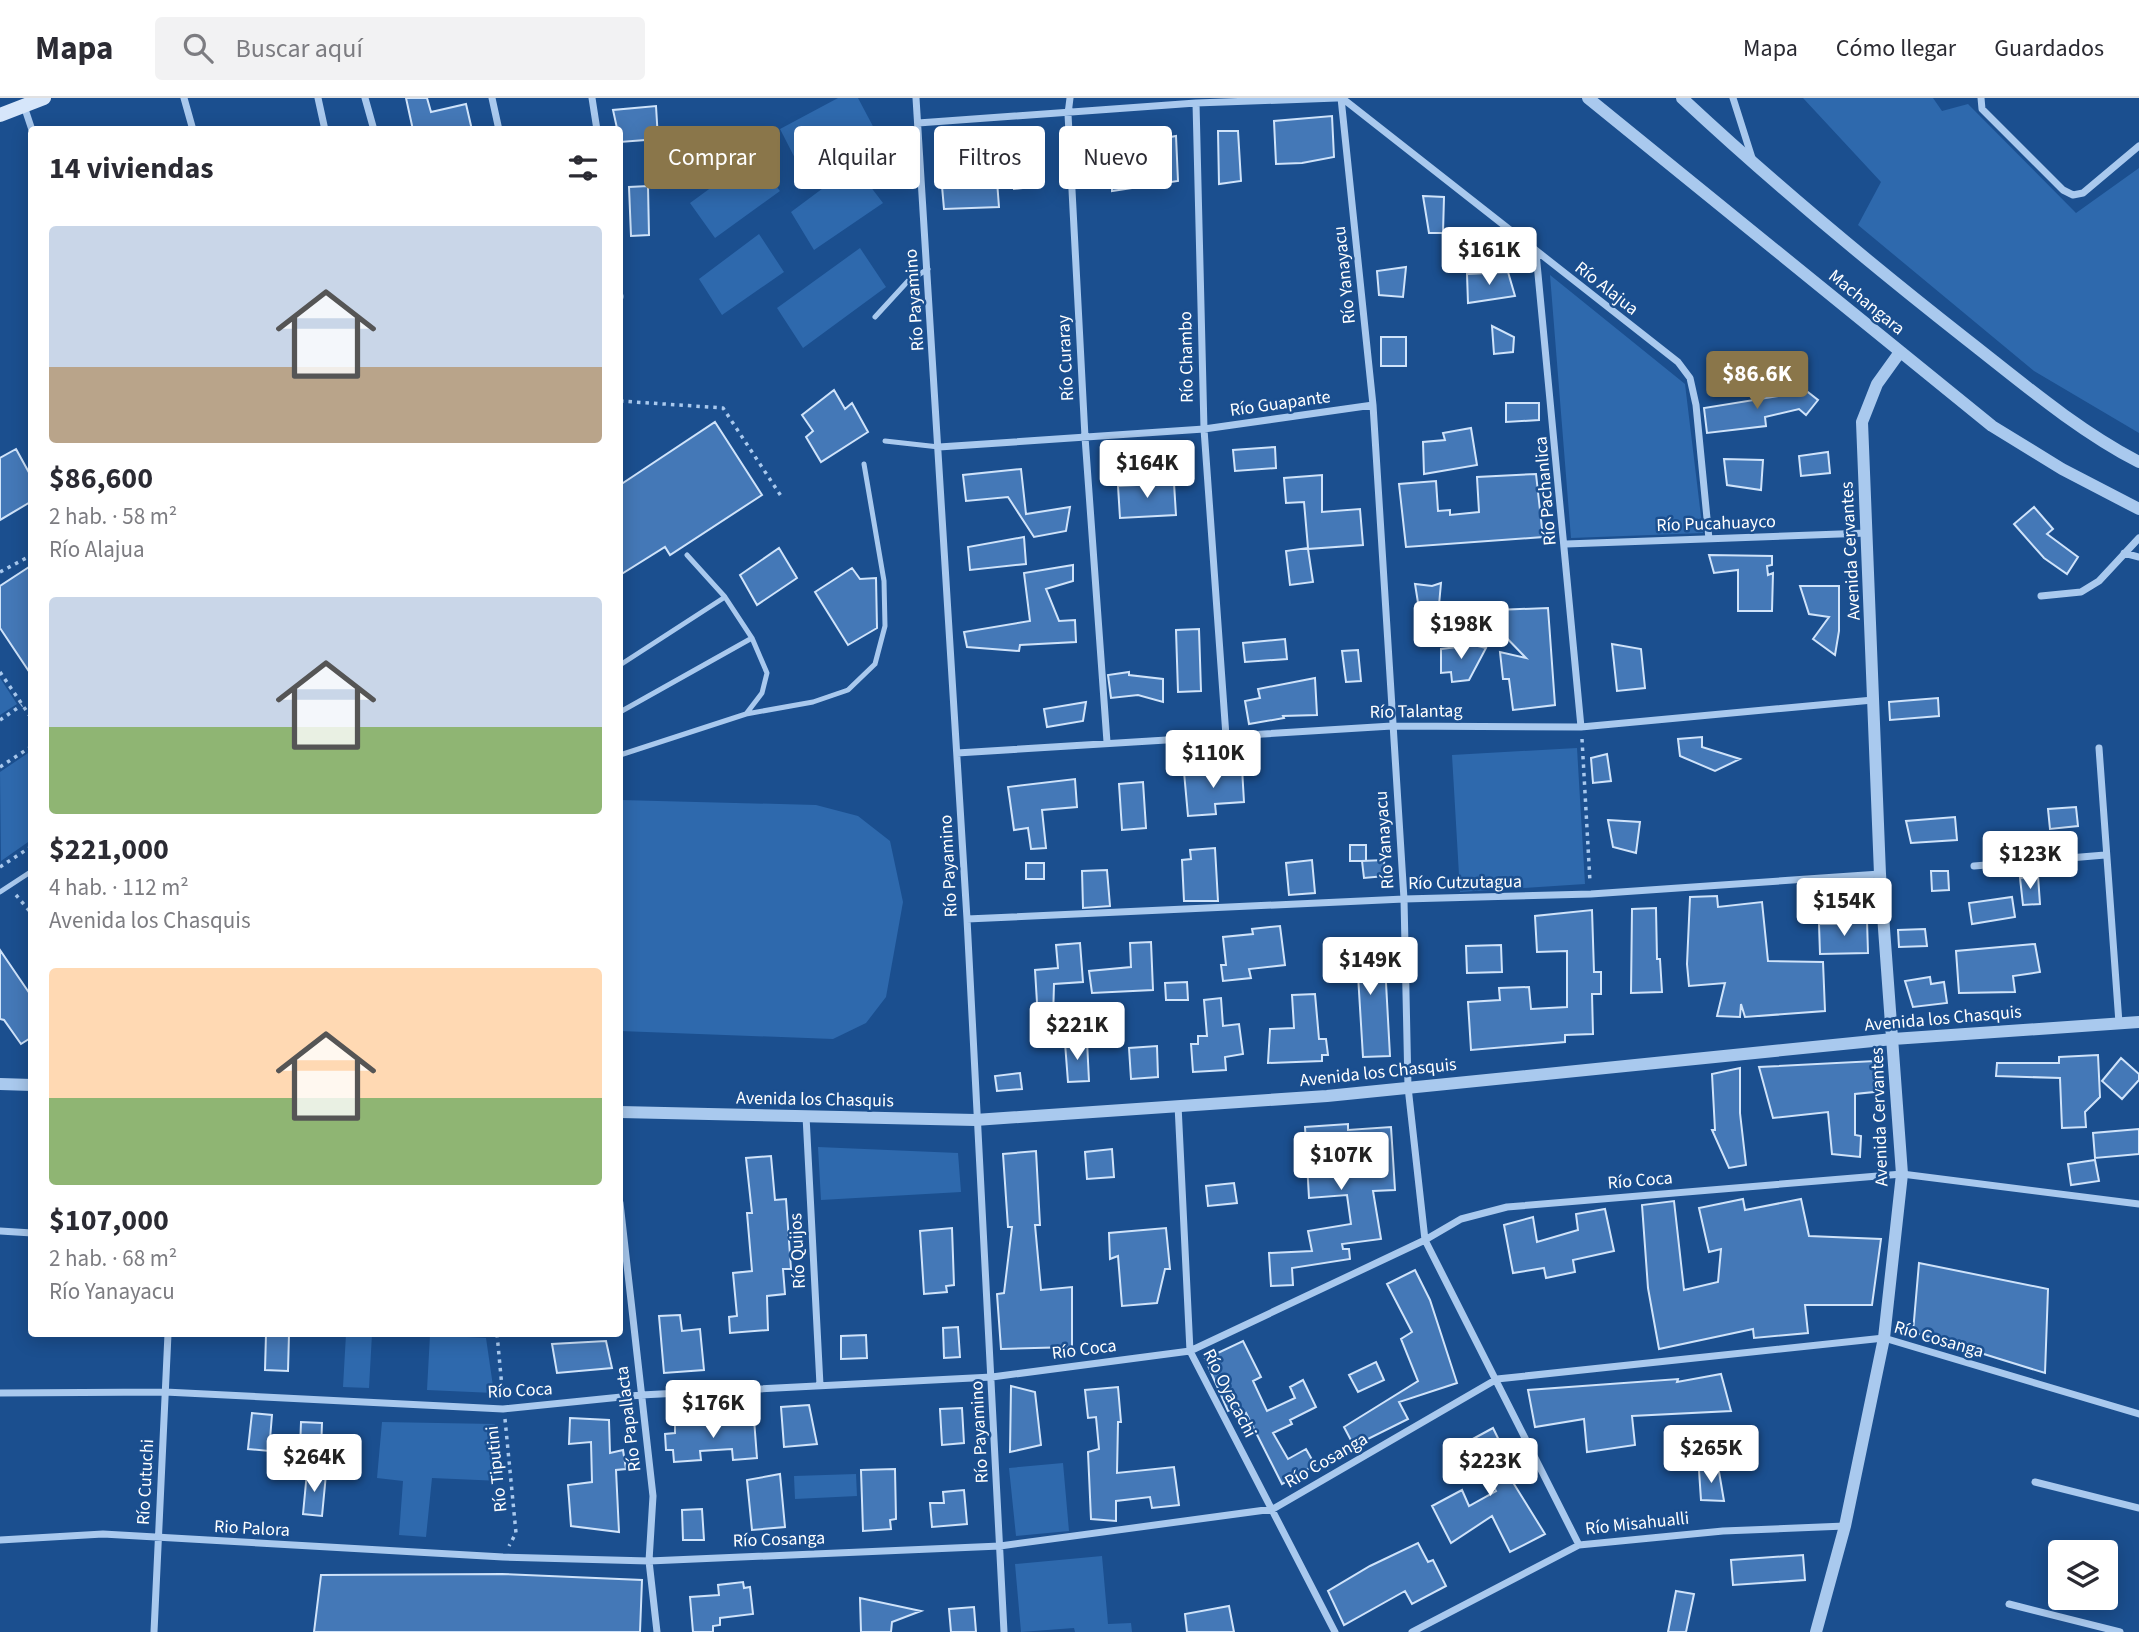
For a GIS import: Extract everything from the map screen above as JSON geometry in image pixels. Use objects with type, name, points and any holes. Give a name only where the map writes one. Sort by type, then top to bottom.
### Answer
[{"type":"main road","points":[[0,115],[44,98]]},
{"type":"street","points":[[184,98],[192,126]]},
{"type":"street","points":[[318,98],[325,126]]},
{"type":"street","points":[[365,98],[373,126]]},
{"type":"street","points":[[492,98],[498,126]]},
{"type":"street","points":[[592,98],[596,126]]},
{"type":"street","name":"Río Payamino","points":[[916,98],[967,919],[975,1120],[992,1377],[1004,1632]]},
{"type":"street","name":"Río Curaray","points":[[1070,98],[1068,114],[1085,437],[1107,742]]},
{"type":"street","points":[[918,123],[1196,103],[1340,98]]},
{"type":"street","name":"Río Alajua","points":[[1340,98],[1678,362],[1690,378],[1696,405],[1709,539]]},
{"type":"street","name":"Río Yanayacu","points":[[1340,98],[1373,405],[1404,899],[1408,1087],[1425,1240],[1579,1545]]},
{"type":"street","name":"Machangara","points":[[1588,98],[1992,426],[2062,469],[2139,509]]},
{"type":"street","name":"Machangara","points":[[1682,98],[1756,167],[1876,268],[2020,381],[2114,449],[2139,462]]},
{"type":"street","points":[[1733,98],[1756,167]]},
{"type":"street","points":[[1980,99],[1982,109],[2063,190],[2073,195],[2083,193],[2139,146]]},
{"type":"street","name":"Río Chambo","points":[[1196,103],[1204,429],[1226,736]]},
{"type":"street","points":[[23,106],[30,126]]},
{"type":"street","name":"Río Pachanlica","points":[[1536,253],[1566,544],[1581,727]]},
{"type":"street","name":"Avenida Cervantes","points":[[1816,1632],[1846,1526],[1884,1338],[1902,1174],[1880,874],[1862,422],[1877,384],[1900,352]]},
{"type":"street","name":"Río Guapante","points":[[939,447],[1204,429],[1373,405]]},
{"type":"street","name":"Río Pucahuayco","points":[[1566,544],[1867,533]]},
{"type":"street","points":[[2041,596],[2081,592],[2099,581],[2139,538]]},
{"type":"street","points":[[2124,553],[2139,557]]},
{"type":"street","name":"Río Talantag","points":[[957,753],[1392,726],[1581,727],[1874,700]]},
{"type":"street","points":[[2098,748],[2119,1023]]},
{"type":"street","points":[[1974,866],[2105,855]]},
{"type":"street","name":"Río Cutzutagua","points":[[967,919],[1404,899],[1591,894],[1880,874]]},
{"type":"street","name":"Avenida los Chasquis","points":[[623,1112],[975,1120],[1178,1104],[1327,1097],[1893,1040],[2139,1022]]},
{"type":"street","points":[[0,1084],[28,1085]]},
{"type":"street","name":"Río Oyacachi","points":[[1178,1104],[1190,1351],[1335,1632]]},
{"type":"street","name":"Río Quijos","points":[[806,1116],[820,1385]]},
{"type":"street","name":"Río Coca","points":[[0,1393],[165,1392],[503,1409],[642,1395],[992,1377],[1190,1351],[1425,1240],[1461,1219],[1507,1207],[1902,1174],[2139,1204]]},
{"type":"street","name":"Río Papallacta","points":[[623,1229],[653,1496],[649,1561],[657,1632]]},
{"type":"street","points":[[0,1231],[28,1233]]},
{"type":"street","name":"Río Cutuchi","points":[[154,1632],[168,1337]]},
{"type":"street","name":"Río Cosanga","points":[[503,1557],[649,1561],[1000,1546],[1273,1509],[1497,1379],[1884,1338],[2139,1414]]},
{"type":"street","points":[[2035,1482],[2139,1508]]},
{"type":"street","name":"Río Misahualli","points":[[1412,1632],[1579,1545],[1723,1531],[1846,1526]]},
{"type":"street","name":"Rio Palora","points":[[0,1540],[103,1534],[503,1557]]},
{"type":"street","points":[[2009,1604],[2120,1632]]},
{"type":"lane","points":[[875,317],[908,281],[928,269]]},
{"type":"lane","points":[[885,441],[939,447]]},
{"type":"lane","points":[[623,754],[746,714],[813,702],[848,690],[875,664],[885,626],[884,581],[864,464]]},
{"type":"lane","points":[[687,555],[725,597],[752,638],[767,673],[762,693],[746,714]]},
{"type":"lane","points":[[623,663],[725,597]]},
{"type":"lane","points":[[623,710],[752,638]]},
{"type":"lane","points":[[0,892],[28,874]]},
{"type":"path","points":[[623,401],[723,408],[780,496]]},
{"type":"path","points":[[0,572],[28,557]]},
{"type":"path","points":[[0,673],[28,713]]},
{"type":"path","points":[[0,720],[22,705]]},
{"type":"path","points":[[1581,727],[1591,894]]},
{"type":"path","points":[[0,767],[28,749]]},
{"type":"path","points":[[0,867],[28,849]]},
{"type":"path","points":[[10,886],[28,909]]},
{"type":"path","name":"Río Tiputini","points":[[498,1337],[516,1533],[503,1557]]},
{"type":"shaded area","points":[[838,98],[858,98],[873,126],[794,126],[794,156],[780,129]]},
{"type":"shaded area","points":[[1803,98],[1933,98],[1942,111],[1968,104],[2076,213],[2139,168],[2139,433],[2034,371],[1858,225],[1881,182]]},
{"type":"shaded area","points":[[709,189],[780,191],[715,238],[690,203]]},
{"type":"shaded area","points":[[822,189],[872,189],[883,203],[814,250],[791,212]]},
{"type":"shaded area","points":[[759,234],[784,272],[722,315],[699,279]]},
{"type":"shaded area","points":[[860,248],[886,287],[803,348],[777,308]]},
{"type":"shaded area","points":[[1550,275],[1685,384],[1703,533],[1571,538]]},
{"type":"shaded area","points":[[0,678],[17,704],[0,715]]},
{"type":"shaded area","points":[[1577,748],[1585,884],[1460,892],[1452,755]]},
{"type":"shaded area","points":[[28,753],[28,842],[1,861],[0,772]]},
{"type":"shaded area","points":[[623,800],[816,805],[858,816],[890,841],[903,902],[886,997],[866,1023],[833,1039],[623,1031]]},
{"type":"shaded area","points":[[818,1147],[958,1153],[961,1192],[821,1200]]},
{"type":"shaded area","points":[[346,1337],[372,1337],[369,1388],[343,1387]]},
{"type":"shaded area","points":[[430,1337],[486,1338],[494,1393],[427,1390]]},
{"type":"shaded area","points":[[382,1422],[495,1424],[501,1481],[432,1478],[426,1537],[399,1535],[403,1481],[377,1478]]},
{"type":"shaded area","points":[[1063,1463],[1069,1531],[1016,1536],[1009,1468]]},
{"type":"shaded area","points":[[856,1474],[857,1496],[795,1499],[794,1476]]},
{"type":"shaded area","points":[[1102,1556],[1108,1624],[1131,1623],[1132,1632],[1075,1632],[1074,1628],[1021,1632],[1015,1564]]},
{"type":"building","points":[[406,98],[427,98],[431,112],[466,104],[471,126],[412,126]]},
{"type":"building","points":[[656,106],[657,126],[644,126],[644,140],[623,142],[623,126],[616,126],[613,110]]},
{"type":"building","points":[[1332,116],[1334,157],[1302,163],[1276,164],[1274,121]]},
{"type":"building","points":[[1218,131],[1238,131],[1241,181],[1219,184]]},
{"type":"building","points":[[1176,136],[1178,181],[1172,182],[1172,137]]},
{"type":"building","points":[[644,186],[644,189],[648,189],[649,235],[631,236],[629,187]]},
{"type":"building","points":[[942,189],[998,189],[999,207],[944,209]]},
{"type":"building","points":[[1423,196],[1444,197],[1443,233],[1429,233]]},
{"type":"building","points":[[1406,267],[1403,297],[1379,295],[1377,271]]},
{"type":"building","points":[[1508,272],[1515,296],[1468,303],[1467,274]]},
{"type":"building","points":[[1492,326],[1514,337],[1513,352],[1494,354]]},
{"type":"building","points":[[1381,337],[1406,337],[1406,366],[1381,366]]},
{"type":"building","points":[[1795,382],[1818,400],[1806,415],[1799,409],[1765,417],[1766,426],[1707,433],[1704,408],[1785,395]]},
{"type":"building","points":[[834,390],[845,409],[852,403],[868,432],[821,462],[806,437],[813,431],[802,415]]},
{"type":"building","points":[[1506,403],[1539,403],[1539,420],[1506,422]]},
{"type":"building","points":[[715,422],[762,495],[670,555],[665,547],[623,573],[623,483]]},
{"type":"building","points":[[1471,428],[1477,465],[1424,474],[1423,442],[1445,440],[1443,433]]},
{"type":"building","points":[[1275,447],[1276,468],[1235,471],[1233,450]]},
{"type":"building","points":[[16,449],[28,471],[28,503],[0,520],[0,458]]},
{"type":"building","points":[[1828,452],[1830,473],[1801,476],[1799,456]]},
{"type":"building","points":[[1724,459],[1763,460],[1761,490],[1727,485]]},
{"type":"building","points":[[1021,469],[1026,514],[1070,507],[1066,531],[1034,537],[1008,497],[966,501],[963,475]]},
{"type":"building","points":[[1536,474],[1543,537],[1406,547],[1399,484],[1436,481],[1438,511],[1450,510],[1450,515],[1479,512],[1477,477]]},
{"type":"building","points":[[1322,475],[1322,512],[1360,509],[1363,545],[1308,549],[1313,582],[1290,585],[1286,551],[1308,548],[1304,502],[1286,503],[1284,478]]},
{"type":"building","points":[[1174,483],[1176,515],[1120,518],[1118,486]]},
{"type":"building","points":[[2034,507],[2053,529],[2047,534],[2078,557],[2067,574],[2044,558],[2014,524]]},
{"type":"building","points":[[1024,537],[1026,564],[970,570],[968,547]]},
{"type":"building","points":[[779,548],[797,578],[757,605],[740,575]]},
{"type":"building","points":[[1709,555],[1772,556],[1772,565],[1767,566],[1768,575],[1773,573],[1772,611],[1738,611],[1738,570],[1714,573]]},
{"type":"building","points":[[1073,565],[1073,581],[1046,589],[1059,621],[1075,620],[1076,642],[1020,645],[1019,651],[967,647],[964,632],[1030,621],[1024,573]]},
{"type":"building","points":[[28,568],[28,670],[0,628],[0,586]]},
{"type":"building","points":[[852,568],[860,579],[876,578],[877,628],[848,645],[815,592]]},
{"type":"building","points":[[1441,583],[1439,605],[1419,609],[1415,584],[1432,586]]},
{"type":"building","points":[[1800,586],[1839,586],[1839,631],[1835,655],[1813,639],[1829,617],[1809,614]]},
{"type":"building","points":[[1548,608],[1555,705],[1513,710],[1509,679],[1503,679],[1500,652],[1526,658],[1498,629],[1496,610]]},
{"type":"building","points":[[1199,629],[1201,691],[1178,692],[1176,630]]},
{"type":"building","points":[[1285,639],[1287,659],[1245,662],[1243,643]]},
{"type":"building","points":[[1612,644],[1641,649],[1645,688],[1617,691]]},
{"type":"building","points":[[1474,645],[1486,648],[1469,680],[1452,682],[1451,672],[1441,673],[1441,649]]},
{"type":"building","points":[[1358,650],[1361,681],[1346,682],[1342,651]]},
{"type":"building","points":[[1129,672],[1129,675],[1163,679],[1163,702],[1138,695],[1111,698],[1108,675]]},
{"type":"building","points":[[1315,678],[1317,715],[1283,716],[1284,718],[1249,724],[1245,701],[1260,698],[1258,689]]},
{"type":"building","points":[[1938,698],[1939,716],[1890,720],[1889,702]]},
{"type":"building","points":[[1086,702],[1083,721],[1047,727],[1044,709]]},
{"type":"building","points":[[1702,737],[1702,747],[1740,759],[1715,771],[1680,756],[1678,739]]},
{"type":"building","points":[[1607,754],[1611,781],[1593,783],[1591,758]]},
{"type":"building","points":[[1242,768],[1244,802],[1215,804],[1216,814],[1188,816],[1184,772]]},
{"type":"building","points":[[1075,779],[1077,807],[1042,810],[1046,848],[1031,849],[1028,828],[1014,830],[1008,787]]},
{"type":"building","points":[[1143,782],[1146,828],[1122,830],[1119,784]]},
{"type":"building","points":[[2076,807],[2078,826],[2050,829],[2048,809]]},
{"type":"building","points":[[1955,817],[1957,840],[1911,843],[1906,821]]},
{"type":"building","points":[[1608,820],[1640,822],[1636,853],[1613,847]]},
{"type":"building","points":[[1350,845],[1366,845],[1366,861],[1350,861]]},
{"type":"building","points":[[1215,848],[1218,901],[1184,901],[1182,860],[1191,859],[1190,850]]},
{"type":"building","points":[[1312,860],[1315,893],[1289,895],[1286,863]]},
{"type":"building","points":[[1384,860],[1385,876],[1364,878],[1362,861]]},
{"type":"building","points":[[1026,863],[1044,863],[1044,879],[1026,879]]},
{"type":"building","points":[[1107,870],[1110,906],[1083,908],[1082,871]]},
{"type":"building","points":[[1931,871],[1948,871],[1949,890],[1932,891]]},
{"type":"building","points":[[2038,876],[2040,904],[2023,905],[2020,878]]},
{"type":"building","points":[[1717,896],[1718,907],[1762,902],[1768,961],[1823,962],[1825,1011],[1745,1017],[1741,1004],[1740,1017],[1717,1016],[1725,983],[1689,986],[1687,964],[1690,897]]},
{"type":"building","points":[[2012,897],[2015,917],[1972,924],[1969,903]]},
{"type":"building","points":[[1656,908],[1657,959],[1660,959],[1662,992],[1631,993],[1632,909]]},
{"type":"building","points":[[1592,910],[1594,972],[1601,972],[1601,994],[1592,994],[1593,1034],[1565,1035],[1565,1042],[1471,1050],[1468,1002],[1500,1000],[1499,988],[1529,987],[1531,1009],[1567,1007],[1567,951],[1537,952],[1535,916]]},
{"type":"building","points":[[1849,920],[1867,920],[1868,953],[1820,954],[1819,924],[1849,924]]},
{"type":"building","points":[[1280,926],[1285,965],[1249,969],[1251,978],[1223,981],[1221,965],[1226,965],[1223,937],[1253,934],[1252,929]]},
{"type":"building","points":[[1925,929],[1927,946],[1899,947],[1898,930]]},
{"type":"building","points":[[1151,942],[1153,990],[1092,993],[1089,971],[1131,967],[1130,943]]},
{"type":"building","points":[[1080,943],[1083,982],[1054,984],[1053,1019],[1038,1019],[1035,970],[1058,968],[1056,945]]},
{"type":"building","points":[[2035,944],[2040,972],[2013,976],[2015,992],[1959,993],[1956,951]]},
{"type":"building","points":[[1501,945],[1502,972],[1467,973],[1466,946]]},
{"type":"building","points":[[1384,946],[1390,1056],[1363,1057],[1358,975],[1342,977],[1339,952]]},
{"type":"building","points":[[0,950],[28,991],[28,1040],[21,1044],[4,1020],[0,1019]]},
{"type":"building","points":[[1930,977],[1931,984],[1944,982],[1947,1003],[1913,1007],[1905,981]]},
{"type":"building","points":[[1187,982],[1188,1000],[1166,1000],[1165,983]]},
{"type":"building","points":[[1315,994],[1319,1039],[1326,1039],[1328,1055],[1322,1055],[1322,1061],[1268,1063],[1270,1029],[1294,1028],[1292,995]]},
{"type":"building","points":[[1221,998],[1223,1026],[1239,1024],[1243,1054],[1225,1057],[1226,1070],[1193,1072],[1191,1044],[1198,1044],[1198,1036],[1207,1036],[1204,1000]]},
{"type":"building","points":[[1087,1041],[1089,1081],[1068,1082],[1065,1043]]},
{"type":"building","points":[[1157,1046],[1158,1077],[1131,1079],[1129,1048]]},
{"type":"building","points":[[2098,1055],[2100,1097],[2085,1112],[2086,1127],[2062,1128],[2060,1078],[1996,1076],[1997,1063],[2059,1063],[2059,1057]]},
{"type":"building","points":[[2121,1058],[2139,1074],[2139,1080],[2122,1099],[2102,1081]]},
{"type":"building","points":[[1875,1061],[1874,1092],[1855,1094],[1855,1135],[1861,1136],[1860,1157],[1832,1154],[1828,1112],[1773,1118],[1759,1067]]},
{"type":"building","points":[[1740,1068],[1740,1113],[1746,1165],[1729,1168],[1712,1130],[1715,1130],[1712,1074]]},
{"type":"building","points":[[1020,1073],[1022,1089],[997,1091],[995,1076]]},
{"type":"building","points":[[1348,1124],[1348,1130],[1391,1127],[1395,1190],[1373,1191],[1381,1239],[1342,1244],[1343,1249],[1349,1249],[1350,1259],[1292,1268],[1293,1285],[1271,1286],[1269,1253],[1312,1251],[1308,1231],[1351,1224],[1347,1195],[1309,1198],[1305,1127]]},
{"type":"building","points":[[2139,1129],[2139,1154],[2095,1158],[2093,1133]]},
{"type":"building","points":[[1112,1149],[1114,1177],[1087,1179],[1085,1152]]},
{"type":"building","points":[[1036,1151],[1040,1225],[1035,1225],[1041,1290],[1072,1287],[1072,1347],[1001,1349],[997,1294],[1004,1293],[1012,1227],[1008,1227],[1003,1154]]},
{"type":"building","points":[[771,1156],[775,1200],[786,1199],[791,1269],[783,1269],[785,1294],[767,1296],[768,1330],[730,1333],[729,1317],[737,1316],[733,1273],[752,1271],[747,1213],[752,1213],[746,1158]]},
{"type":"building","points":[[2095,1160],[2099,1181],[2071,1185],[2068,1164]]},
{"type":"building","points":[[1234,1183],[1237,1203],[1208,1206],[1206,1186]]},
{"type":"building","points":[[1743,1199],[1745,1210],[1801,1199],[1809,1236],[1881,1239],[1872,1305],[1805,1305],[1808,1333],[1754,1338],[1753,1329],[1659,1349],[1648,1288],[1642,1205],[1674,1201],[1684,1290],[1718,1282],[1721,1249],[1709,1252],[1699,1208]]},
{"type":"building","points":[[1605,1209],[1614,1251],[1573,1260],[1575,1272],[1546,1278],[1544,1268],[1513,1273],[1504,1225],[1533,1217],[1537,1242],[1578,1230],[1576,1214]]},
{"type":"building","points":[[952,1228],[954,1285],[946,1286],[947,1292],[924,1294],[920,1231]]},
{"type":"building","points":[[1166,1228],[1170,1269],[1165,1269],[1157,1303],[1122,1306],[1118,1256],[1110,1259],[1109,1233]]},
{"type":"building","points":[[1919,1263],[2048,1289],[2045,1373],[1913,1332]]},
{"type":"building","points":[[1415,1270],[1430,1300],[1457,1383],[1399,1402],[1408,1419],[1354,1446],[1344,1427],[1418,1381],[1401,1339],[1412,1332],[1387,1284]]},
{"type":"building","points":[[680,1315],[682,1331],[700,1329],[704,1370],[664,1373],[659,1316]]},
{"type":"building","points":[[958,1327],[960,1357],[944,1358],[943,1328]]},
{"type":"building","points":[[866,1335],[867,1358],[841,1359],[841,1336]]},
{"type":"building","points":[[266,1337],[289,1337],[288,1371],[265,1370]]},
{"type":"building","points":[[606,1341],[612,1368],[557,1373],[552,1344]]},
{"type":"building","points":[[1243,1341],[1261,1377],[1253,1381],[1267,1411],[1295,1398],[1290,1387],[1303,1380],[1316,1407],[1290,1420],[1292,1424],[1273,1433],[1288,1459],[1306,1449],[1315,1465],[1282,1484],[1246,1413],[1237,1418],[1232,1409],[1228,1411],[1205,1359]]},
{"type":"building","points":[[1376,1362],[1384,1380],[1358,1392],[1349,1375]]},
{"type":"building","points":[[1721,1374],[1731,1411],[1632,1416],[1635,1445],[1587,1452],[1584,1419],[1535,1427],[1528,1390],[1678,1379],[1677,1382]]},
{"type":"building","points":[[1011,1386],[1035,1392],[1041,1445],[1010,1452]]},
{"type":"building","points":[[1118,1387],[1121,1422],[1118,1422],[1117,1473],[1174,1467],[1179,1505],[1152,1508],[1150,1497],[1116,1501],[1116,1521],[1091,1519],[1088,1452],[1099,1449],[1096,1417],[1088,1418],[1085,1390]]},
{"type":"building","points":[[809,1405],[817,1444],[784,1447],[781,1407]]},
{"type":"building","points":[[962,1408],[964,1443],[942,1445],[940,1409]]},
{"type":"building","points":[[252,1413],[272,1415],[269,1451],[248,1449]]},
{"type":"building","points":[[570,1418],[609,1420],[610,1453],[623,1450],[626,1469],[616,1470],[619,1532],[571,1526],[568,1485],[592,1482],[591,1442],[569,1444]]},
{"type":"building","points":[[754,1419],[757,1458],[733,1460],[732,1449],[700,1451],[701,1460],[674,1462],[673,1450],[666,1450],[665,1434],[675,1433],[675,1425]]},
{"type":"building","points":[[301,1422],[322,1423],[321,1451],[300,1449]]},
{"type":"building","points":[[1493,1428],[1515,1473],[1509,1476],[1545,1534],[1510,1552],[1492,1516],[1451,1543],[1432,1506],[1462,1490],[1469,1506],[1496,1491],[1481,1462],[1469,1469],[1458,1447]]},
{"type":"building","points":[[1718,1466],[1724,1501],[1701,1500],[1699,1470]]},
{"type":"building","points":[[895,1469],[896,1519],[890,1520],[891,1529],[863,1531],[861,1470]]},
{"type":"building","points":[[307,1472],[326,1474],[322,1516],[303,1514]]},
{"type":"building","points":[[780,1474],[785,1527],[752,1530],[747,1480]]},
{"type":"building","points":[[964,1490],[967,1524],[932,1527],[930,1503],[944,1503],[943,1492]]},
{"type":"building","points":[[702,1509],[704,1540],[683,1540],[682,1510]]},
{"type":"building","points":[[1418,1543],[1428,1562],[1433,1560],[1446,1586],[1412,1604],[1405,1591],[1344,1625],[1328,1591],[1370,1566]]},
{"type":"building","points":[[1803,1555],[1805,1580],[1733,1585],[1731,1560]]},
{"type":"building","points":[[502,1574],[642,1580],[640,1632],[314,1632],[321,1575]]},
{"type":"building","points":[[743,1582],[744,1588],[750,1587],[753,1614],[720,1618],[720,1625],[713,1626],[713,1632],[693,1632],[690,1597],[719,1595],[718,1585]]},
{"type":"building","points":[[1676,1591],[1694,1594],[1686,1632],[1668,1632]]},
{"type":"building","points":[[860,1598],[921,1611],[892,1622],[891,1632],[861,1632]]},
{"type":"building","points":[[1229,1606],[1234,1632],[1187,1632],[1185,1614]]},
{"type":"building","points":[[974,1607],[976,1632],[951,1632],[949,1609]]}]
